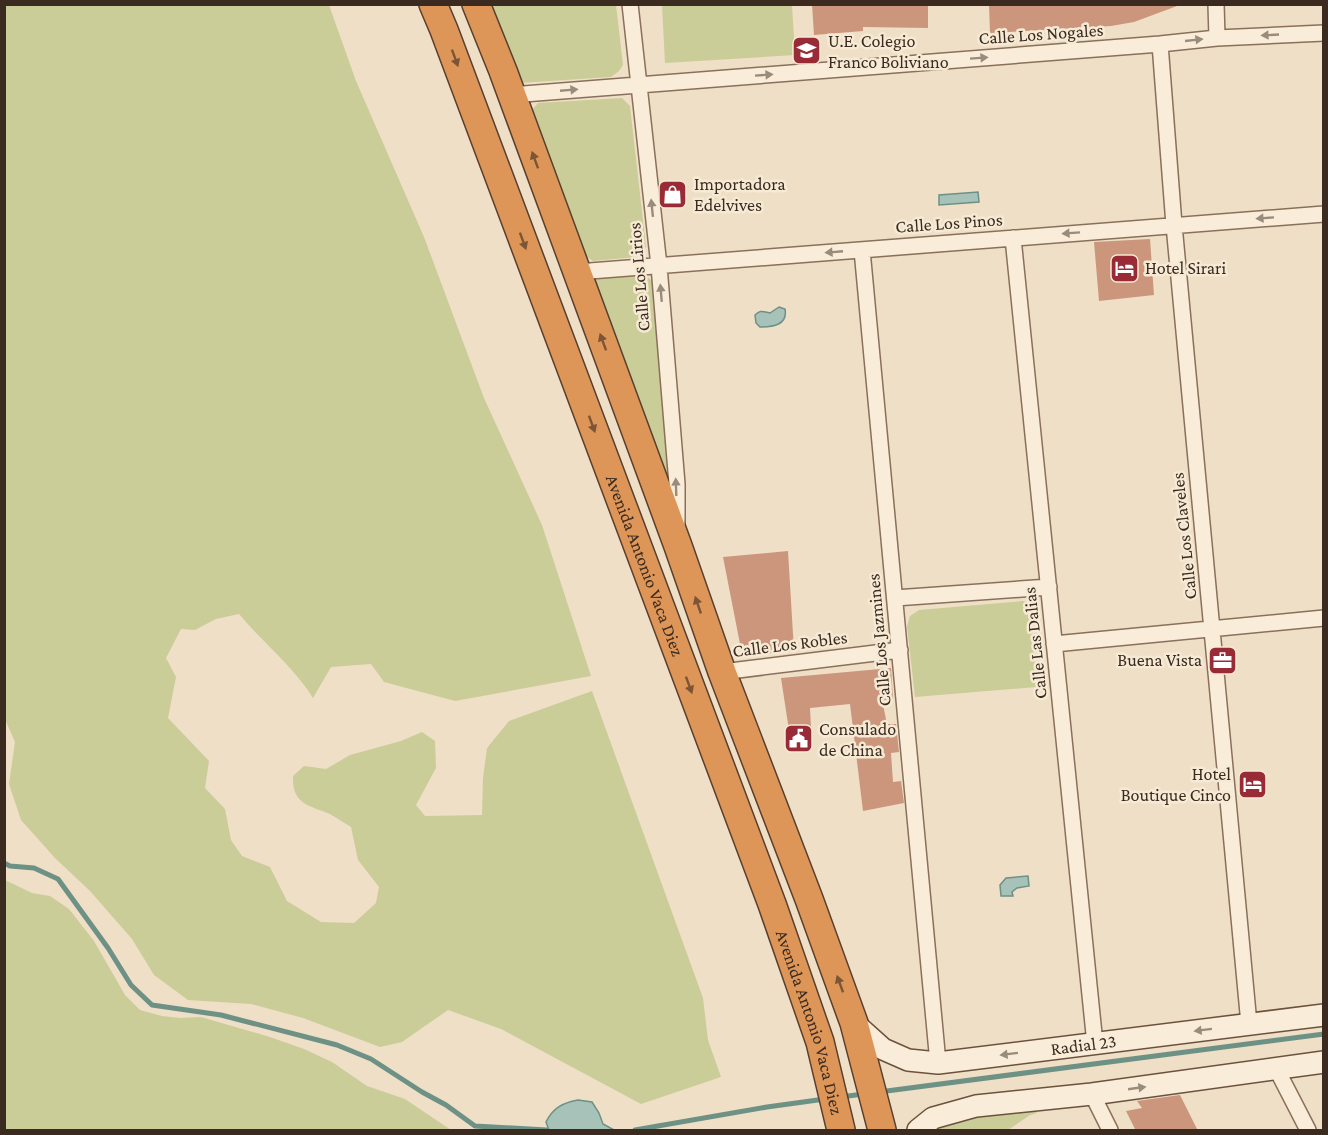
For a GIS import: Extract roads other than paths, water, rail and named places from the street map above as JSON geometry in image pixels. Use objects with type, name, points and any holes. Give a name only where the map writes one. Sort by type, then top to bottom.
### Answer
[{"type":"highway","name":"Avenida Antonio Vaca Diez","points":[[433,4],[772,904],[820,1042],[840,1126]]},
{"type":"highway","name":"Avenida Antonio Vaca Diez","points":[[476,4],[854,1023],[880,1124]]},
{"type":"highway","points":[[705,726],[719,718],[730,723],[762,776]]},
{"type":"street","name":"Calle Los Lirios","points":[[630,4],[659,266],[677,484],[678,546]]},
{"type":"street","points":[[1216,4],[1217,38]]},
{"type":"street","name":"Calle Los Nogales","points":[[511,95],[1217,38],[1323,33]]},
{"type":"street","name":"Calle Los Claveles","points":[[1160,44],[1174,225],[1249,1024]]},
{"type":"street","name":"Calle Los Pinos","points":[[577,272],[1323,214]]},
{"type":"street","name":"Calle Las Dalias","points":[[1013,238],[1095,1044]]},
{"type":"street","name":"Calle Los Jazmines","points":[[862,250],[938,1063]]},
{"type":"street","points":[[895,598],[1048,587]]},
{"type":"street","points":[[1054,644],[1323,618]]},
{"type":"street","name":"Calle Los Robles","points":[[722,672],[900,650]]},
{"type":"street","name":"Radial 23","points":[[854,1023],[891,1052],[908,1060],[938,1063],[1323,1015]]},
{"type":"street","points":[[918,1131],[933,1118],[976,1106],[1092,1094],[1323,1062]]},
{"type":"street","points":[[1276,1068],[1308,1131]]},
{"type":"street","points":[[1092,1094],[1110,1131]]},
{"type":"waterway","points":[[4,863],[10,866],[34,868],[58,879],[108,948],[131,985],[152,1005],[221,1015],[337,1045],[371,1059],[446,1105],[475,1126],[547,1130]]},
{"type":"waterway","points":[[879,1092],[1324,1034]]},
{"type":"waterway","points":[[840,1097],[864,1094]]},
{"type":"waterway","points":[[635,1130],[825,1099]]},
{"type":"place","name":"U.E. Colegio Franco Boliviano","points":[[807,51]]},
{"type":"place","name":"Importadora Edelvives","points":[[673,194]]},
{"type":"place","name":"Hotel Sirari","points":[[1124,268]]},
{"type":"place","name":"Buena Vista","points":[[1223,660]]},
{"type":"place","name":"Consulado de China","points":[[798,739]]},
{"type":"place","name":"Hotel Boutique Cinco","points":[[1252,784]]}]
